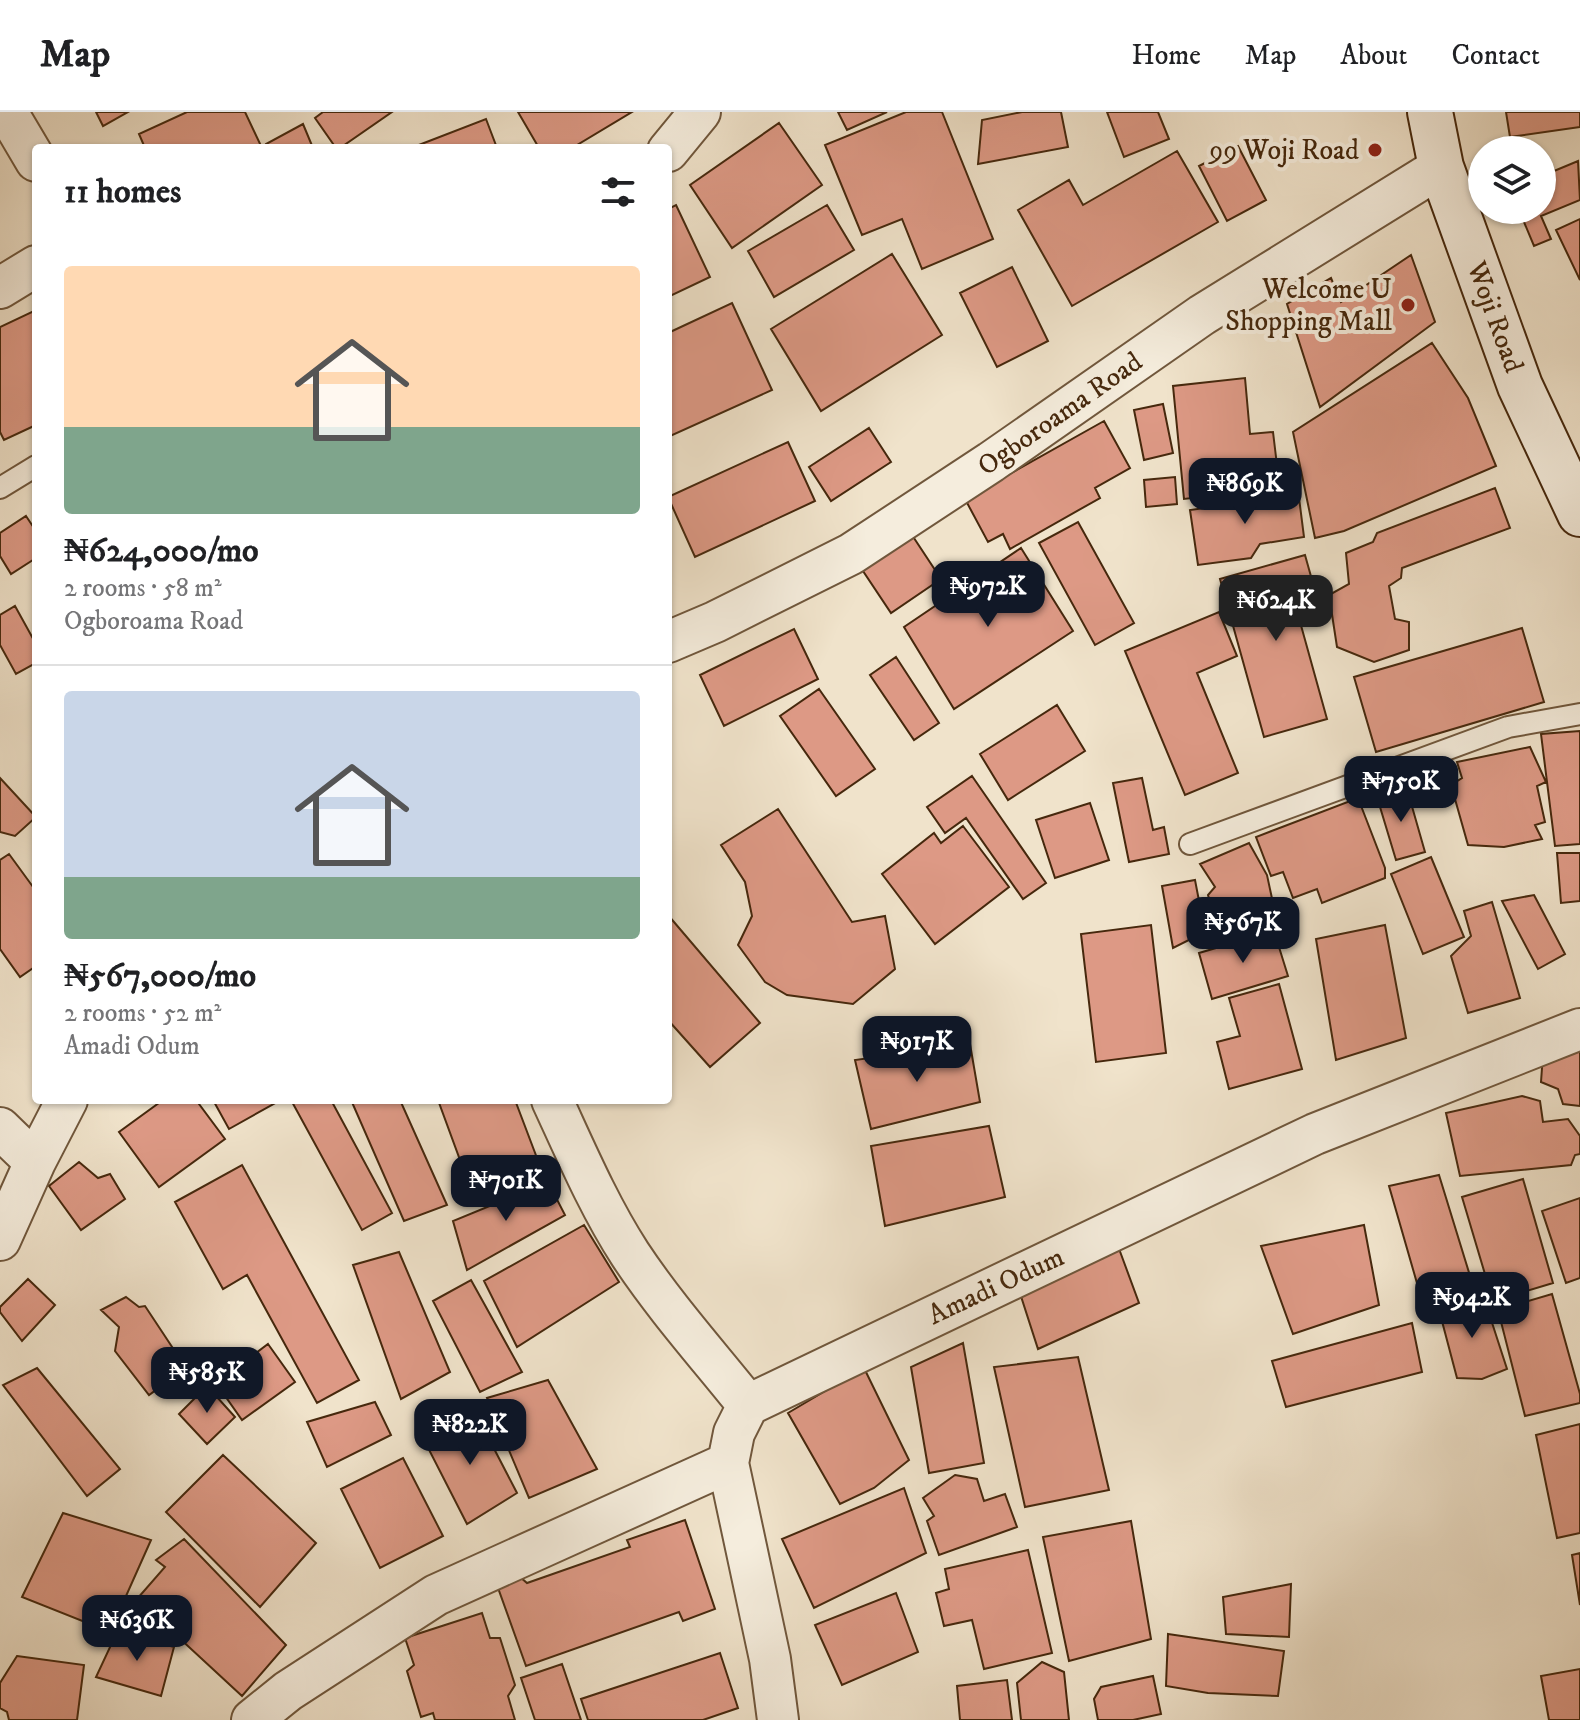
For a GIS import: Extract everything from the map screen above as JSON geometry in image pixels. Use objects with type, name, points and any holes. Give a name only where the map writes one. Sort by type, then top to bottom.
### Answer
[{"type":"main road","name":"Woji Road","points":[[1430,112],[1441,167],[1520,386],[1580,514]]},
{"type":"street","points":[[7,112],[32,154]]},
{"type":"street","points":[[672,146],[700,112]]},
{"type":"street","name":"Ogboroama Road","points":[[672,640],[851,554],[979,470],[1202,315],[1441,167]]},
{"type":"street","points":[[0,288],[32,268]]},
{"type":"street","name":"Amadi Odum","points":[[748,1405],[1315,1134],[1580,1029]]},
{"type":"street","points":[[0,1240],[65,1104]]},
{"type":"street","points":[[554,1104],[603,1207],[629,1253],[748,1405],[734,1433],[728,1463],[770,1659],[778,1720]]},
{"type":"street","points":[[0,1128],[35,1162]]},
{"type":"street","points":[[252,1720],[333,1660],[436,1595],[728,1463]]},
{"type":"lane","points":[[0,488],[32,468]]},
{"type":"lane","points":[[1190,844],[1508,727],[1580,714]]},
{"type":"building","points":[[96,112],[128,112],[103,126]]},
{"type":"building","points":[[187,112],[245,112],[260,144],[143,144],[139,134]]},
{"type":"building","points":[[323,112],[392,112],[346,144],[333,144],[315,118]]},
{"type":"building","points":[[518,112],[632,112],[579,144],[537,144]]},
{"type":"building","points":[[838,112],[887,112],[847,130]]},
{"type":"building","points":[[906,112],[942,112],[993,239],[922,269],[902,219],[862,235],[825,145]]},
{"type":"building","points":[[1022,112],[1061,112],[1068,147],[978,164],[982,120]]},
{"type":"building","points":[[1107,112],[1158,112],[1169,139],[1124,157]]},
{"type":"building","points":[[1506,112],[1580,112],[1580,127],[1510,136]]},
{"type":"building","points":[[486,119],[495,144],[421,144]]},
{"type":"building","points":[[779,123],[822,185],[732,248],[690,185]]},
{"type":"building","points":[[303,124],[311,144],[266,144]]},
{"type":"building","points":[[1238,146],[1266,200],[1227,221],[1199,166]]},
{"type":"building","points":[[1177,151],[1218,222],[1072,306],[1018,210],[1069,180],[1083,205]]},
{"type":"building","points":[[1578,161],[1580,200],[1556,210],[1556,170]]},
{"type":"building","points":[[676,205],[710,277],[672,295],[672,207]]},
{"type":"building","points":[[827,205],[854,250],[774,297],[748,251]]},
{"type":"building","points":[[1580,219],[1580,280],[1556,230]]},
{"type":"building","points":[[1525,224],[1544,224],[1551,239],[1534,246]]},
{"type":"building","points":[[892,254],[942,335],[821,411],[771,329]]},
{"type":"building","points":[[1411,255],[1435,322],[1320,407],[1287,304],[1331,278],[1341,302]]},
{"type":"building","points":[[1012,267],[1048,341],[997,367],[960,293]]},
{"type":"building","points":[[732,303],[772,390],[672,435],[672,331]]},
{"type":"building","points":[[32,312],[32,427],[4,440],[0,432],[0,327]]},
{"type":"building","points":[[1432,343],[1468,398],[1496,466],[1344,531],[1315,538],[1293,432]]},
{"type":"building","points":[[1245,378],[1250,434],[1273,432],[1279,482],[1242,485],[1226,494],[1184,499],[1173,386]]},
{"type":"building","points":[[1163,404],[1173,453],[1144,460],[1134,410]]},
{"type":"building","points":[[1104,421],[1130,468],[1095,488],[1100,498],[1010,549],[1003,534],[988,542],[965,499]]},
{"type":"building","points":[[869,428],[891,462],[831,501],[809,467]]},
{"type":"building","points":[[788,442],[815,501],[695,557],[672,506],[672,495]]},
{"type":"building","points":[[1175,477],[1177,504],[1146,507],[1144,480]]},
{"type":"building","points":[[1495,488],[1510,528],[1402,568],[1401,578],[1389,586],[1395,619],[1409,622],[1409,650],[1374,662],[1337,647],[1329,595],[1349,584],[1346,553],[1373,542],[1377,533]]},
{"type":"building","points":[[1298,490],[1304,537],[1260,544],[1251,558],[1198,565],[1190,510],[1219,506],[1234,499]]},
{"type":"building","points":[[26,516],[32,525],[32,561],[11,574],[0,556],[0,533]]},
{"type":"building","points":[[1078,522],[1134,623],[1095,645],[1039,543]]},
{"type":"building","points":[[908,529],[941,579],[891,613],[857,562]]},
{"type":"building","points":[[1021,548],[1073,631],[954,709],[904,627]]},
{"type":"building","points":[[1305,555],[1319,605],[1297,611],[1327,719],[1264,737],[1220,579]]},
{"type":"building","points":[[15,606],[32,637],[32,665],[16,674],[0,645],[0,615]]},
{"type":"building","points":[[1219,612],[1237,656],[1197,673],[1238,773],[1185,795],[1125,651]]},
{"type":"building","points":[[1522,628],[1544,702],[1376,752],[1354,677]]},
{"type":"building","points":[[794,629],[818,679],[724,726],[700,675]]},
{"type":"building","points":[[896,657],[939,723],[914,740],[870,675]]},
{"type":"building","points":[[819,689],[875,769],[836,796],[780,716]]},
{"type":"building","points":[[1057,705],[1085,751],[1008,800],[980,754]]},
{"type":"building","points":[[1580,731],[1580,844],[1555,846],[1541,734]]},
{"type":"building","points":[[1530,747],[1546,782],[1537,786],[1545,822],[1535,825],[1542,839],[1504,847],[1468,845],[1451,785],[1462,778],[1457,762]]},
{"type":"building","points":[[972,776],[1046,883],[1023,899],[966,818],[945,833],[927,807]]},
{"type":"building","points":[[0,778],[32,813],[32,821],[15,836],[0,832]]},
{"type":"building","points":[[1142,778],[1153,830],[1164,827],[1169,854],[1129,862],[1113,783]]},
{"type":"building","points":[[1407,789],[1425,852],[1396,860],[1377,797]]},
{"type":"building","points":[[1358,798],[1385,868],[1385,878],[1322,903],[1317,889],[1293,898],[1283,872],[1271,876],[1256,837]]},
{"type":"building","points":[[1090,803],[1109,860],[1055,878],[1036,820]]},
{"type":"building","points":[[778,809],[852,922],[885,916],[895,969],[853,1004],[787,995],[765,982],[738,945],[752,916],[745,882],[721,845]]},
{"type":"building","points":[[963,826],[1009,887],[935,944],[882,874],[934,833],[941,843]]},
{"type":"building","points":[[1249,843],[1267,875],[1277,922],[1238,937],[1236,927],[1219,933],[1208,895],[1215,887],[1200,864]]},
{"type":"building","points":[[1557,853],[1580,853],[1580,901],[1561,903]]},
{"type":"building","points":[[9,854],[32,886],[32,969],[20,977],[0,949],[0,860]]},
{"type":"building","points":[[1431,857],[1464,937],[1423,954],[1391,874]]},
{"type":"building","points":[[1195,880],[1205,932],[1173,948],[1162,886]]},
{"type":"building","points":[[1534,895],[1565,954],[1538,969],[1502,901]]},
{"type":"building","points":[[1492,902],[1520,998],[1468,1013],[1451,956],[1471,936],[1464,911]]},
{"type":"building","points":[[672,920],[760,1023],[710,1067],[672,1024]]},
{"type":"building","points":[[1151,925],[1166,1053],[1096,1062],[1081,934]]},
{"type":"building","points":[[1385,925],[1406,1038],[1336,1060],[1316,939]]},
{"type":"building","points":[[1274,931],[1288,976],[1212,999],[1199,953]]},
{"type":"building","points":[[1279,984],[1302,1069],[1229,1089],[1217,1042],[1240,1036],[1229,998]]},
{"type":"building","points":[[1580,1043],[1580,1106],[1563,1104],[1558,1089],[1541,1082],[1543,1054]]},
{"type":"building","points":[[970,1044],[980,1102],[871,1129],[855,1060]]},
{"type":"building","points":[[1522,1096],[1540,1101],[1543,1122],[1568,1119],[1580,1136],[1580,1154],[1575,1155],[1571,1165],[1460,1176],[1446,1113]]},
{"type":"building","points":[[158,1104],[199,1104],[225,1139],[159,1187],[119,1132]]},
{"type":"building","points":[[215,1104],[273,1104],[229,1129]]},
{"type":"building","points":[[293,1104],[333,1104],[392,1213],[362,1230]]},
{"type":"building","points":[[353,1104],[402,1104],[447,1205],[404,1221]]},
{"type":"building","points":[[439,1104],[517,1104],[540,1166],[474,1198]]},
{"type":"building","points":[[989,1126],[1005,1197],[885,1226],[871,1146]]},
{"type":"building","points":[[79,1162],[98,1178],[110,1174],[125,1199],[81,1230],[49,1186]]},
{"type":"building","points":[[242,1165],[359,1380],[317,1403],[247,1275],[223,1289],[175,1202]]},
{"type":"building","points":[[1439,1175],[1471,1279],[1423,1304],[1389,1186]]},
{"type":"building","points":[[1523,1179],[1553,1283],[1493,1301],[1462,1197]]},
{"type":"building","points":[[548,1182],[565,1215],[467,1270],[453,1221]]},
{"type":"building","points":[[1580,1198],[1580,1278],[1566,1283],[1542,1211]]},
{"type":"building","points":[[584,1225],[619,1282],[517,1347],[484,1281]]},
{"type":"building","points":[[1364,1225],[1379,1305],[1293,1334],[1261,1246]]},
{"type":"building","points":[[1118,1246],[1139,1303],[1038,1349],[1018,1287]]},
{"type":"building","points":[[399,1252],[450,1372],[401,1399],[353,1265]]},
{"type":"building","points":[[28,1279],[55,1305],[22,1341],[0,1312],[0,1307]]},
{"type":"building","points":[[471,1280],[522,1372],[480,1392],[433,1301]]},
{"type":"building","points":[[1552,1294],[1580,1403],[1525,1416],[1498,1310]]},
{"type":"building","points":[[126,1297],[139,1307],[145,1306],[186,1368],[149,1395],[115,1351],[119,1327],[101,1310]]},
{"type":"building","points":[[1484,1298],[1507,1369],[1482,1379],[1457,1378],[1438,1306]]},
{"type":"building","points":[[1412,1323],[1422,1372],[1286,1407],[1272,1361]]},
{"type":"building","points":[[963,1343],[984,1463],[929,1473],[911,1367]]},
{"type":"building","points":[[268,1344],[295,1382],[242,1420],[216,1383]]},
{"type":"building","points":[[1078,1357],[1109,1490],[1025,1507],[994,1367]]},
{"type":"building","points":[[37,1368],[120,1469],[87,1496],[3,1385]]},
{"type":"building","points":[[864,1368],[909,1460],[874,1488],[840,1504],[788,1413]]},
{"type":"building","points":[[548,1380],[597,1469],[529,1498],[487,1398]]},
{"type":"building","points":[[207,1386],[235,1417],[207,1444],[179,1414]]},
{"type":"building","points":[[375,1402],[391,1435],[327,1467],[307,1422]]},
{"type":"building","points":[[475,1412],[517,1493],[467,1524],[423,1438]]},
{"type":"building","points":[[1580,1424],[1580,1533],[1557,1538],[1536,1435]]},
{"type":"building","points":[[223,1455],[316,1543],[260,1607],[166,1512]]},
{"type":"building","points":[[403,1458],[443,1536],[380,1568],[341,1489]]},
{"type":"building","points":[[955,1475],[977,1479],[984,1501],[1005,1494],[1017,1527],[939,1555],[927,1521],[934,1516],[923,1498]]},
{"type":"building","points":[[904,1488],[926,1553],[814,1608],[782,1539]]},
{"type":"building","points":[[63,1513],[151,1540],[110,1632],[22,1597]]},
{"type":"building","points":[[685,1520],[715,1609],[683,1621],[679,1612],[526,1666],[497,1585],[520,1577],[527,1583],[630,1547],[627,1540]]},
{"type":"building","points":[[1131,1521],[1151,1639],[1069,1661],[1043,1537]]},
{"type":"building","points":[[184,1539],[286,1645],[242,1696],[137,1599],[165,1567],[156,1560]]},
{"type":"building","points":[[1028,1550],[1052,1653],[984,1669],[972,1620],[944,1626],[936,1593],[949,1589],[945,1569]]},
{"type":"building","points":[[1580,1553],[1580,1605],[1572,1555]]},
{"type":"building","points":[[1291,1584],[1289,1637],[1226,1634],[1223,1597]]},
{"type":"building","points":[[896,1593],[918,1652],[842,1685],[815,1625]]},
{"type":"building","points":[[482,1613],[490,1638],[500,1638],[515,1685],[508,1696],[515,1720],[435,1720],[433,1713],[421,1717],[407,1671],[414,1665],[405,1638]]},
{"type":"building","points":[[118,1630],[174,1647],[161,1696],[96,1677]]},
{"type":"building","points":[[1168,1634],[1284,1651],[1278,1696],[1208,1693],[1166,1686]]},
{"type":"building","points":[[720,1653],[738,1708],[703,1720],[588,1720],[581,1699]]},
{"type":"building","points":[[17,1656],[84,1665],[77,1720],[9,1720],[7,1712],[0,1708],[0,1683]]},
{"type":"building","points":[[1042,1662],[1064,1672],[1069,1720],[1021,1720],[1017,1683]]},
{"type":"building","points":[[562,1664],[581,1720],[535,1720],[521,1678]]},
{"type":"building","points":[[1580,1669],[1580,1720],[1549,1720],[1541,1676]]},
{"type":"building","points":[[1153,1676],[1161,1714],[1133,1720],[1098,1720],[1094,1699],[1101,1687]]},
{"type":"building","points":[[1007,1680],[1012,1720],[960,1720],[957,1686]]},
{"type":"place","name":"99 Woji Road","points":[[1375,150]]},
{"type":"place","name":"Welcome U Shopping Mall","points":[[1408,305]]}]
